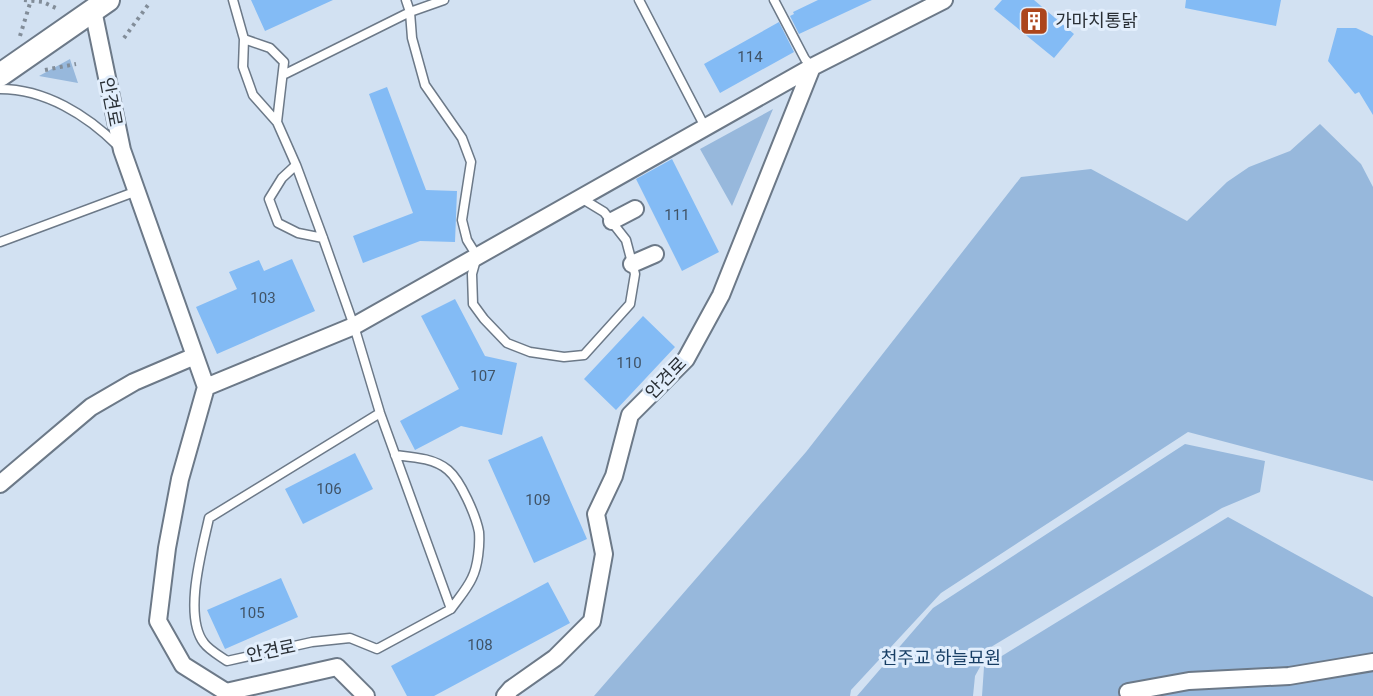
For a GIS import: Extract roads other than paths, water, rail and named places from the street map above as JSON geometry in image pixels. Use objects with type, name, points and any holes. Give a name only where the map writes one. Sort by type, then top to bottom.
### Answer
[{"type":"main road","points":[[0,75],[94,9]]},
{"type":"street","points":[[206,387],[354,326],[812,67],[944,0]]},
{"type":"street","name":"안견로","points":[[94,9],[122,150],[206,387],[180,479],[167,548],[158,621],[183,665],[225,692],[337,668],[366,696]]},
{"type":"street","name":"안견로","points":[[505,696],[511,689],[555,658],[592,621],[604,554],[596,514],[615,476],[630,415],[686,359],[721,295],[812,67]]},
{"type":"street","points":[[612,221],[635,209]]},
{"type":"street","points":[[632,264],[655,254]]},
{"type":"street","points":[[0,484],[91,407],[134,382],[195,356]]},
{"type":"street","points":[[1128,692],[1189,681],[1289,676],[1373,662]]},
{"type":"lane","points":[[232,0],[244,39],[243,67],[253,94],[277,122],[296,165],[354,326],[380,413],[451,609]]},
{"type":"lane","points":[[406,0],[410,12],[412,38],[425,85],[462,138],[471,162],[462,220],[467,240],[477,256],[472,274],[473,304],[483,319],[507,343],[530,352],[564,357],[584,355],[630,304],[634,274],[626,240],[604,212],[581,197]]},
{"type":"lane","points":[[283,75],[410,12],[444,0]]},
{"type":"lane","points":[[641,0],[705,128]]},
{"type":"lane","points":[[774,0],[812,67]]},
{"type":"lane","points":[[244,39],[270,48],[284,62],[277,122]]},
{"type":"lane","points":[[0,88],[34,93],[58,103],[90,122],[122,150]]},
{"type":"lane","points":[[296,165],[282,178],[269,199],[278,223],[298,233],[323,238]]},
{"type":"lane","points":[[0,242],[136,191]]},
{"type":"lane","name":"안견로","points":[[380,413],[209,518],[196,580],[193,615],[196,624],[204,643],[226,661],[312,642],[350,638],[377,649],[451,609]]},
{"type":"lane","points":[[395,455],[422,458],[447,470],[461,487],[472,513],[478,532],[478,553],[473,577],[451,609]]},
{"type":"place","name":"가마치통닭","points":[[1034,21]]},
{"type":"park label","name":"천주교 하늘묘원","points":[[941,658]]}]
